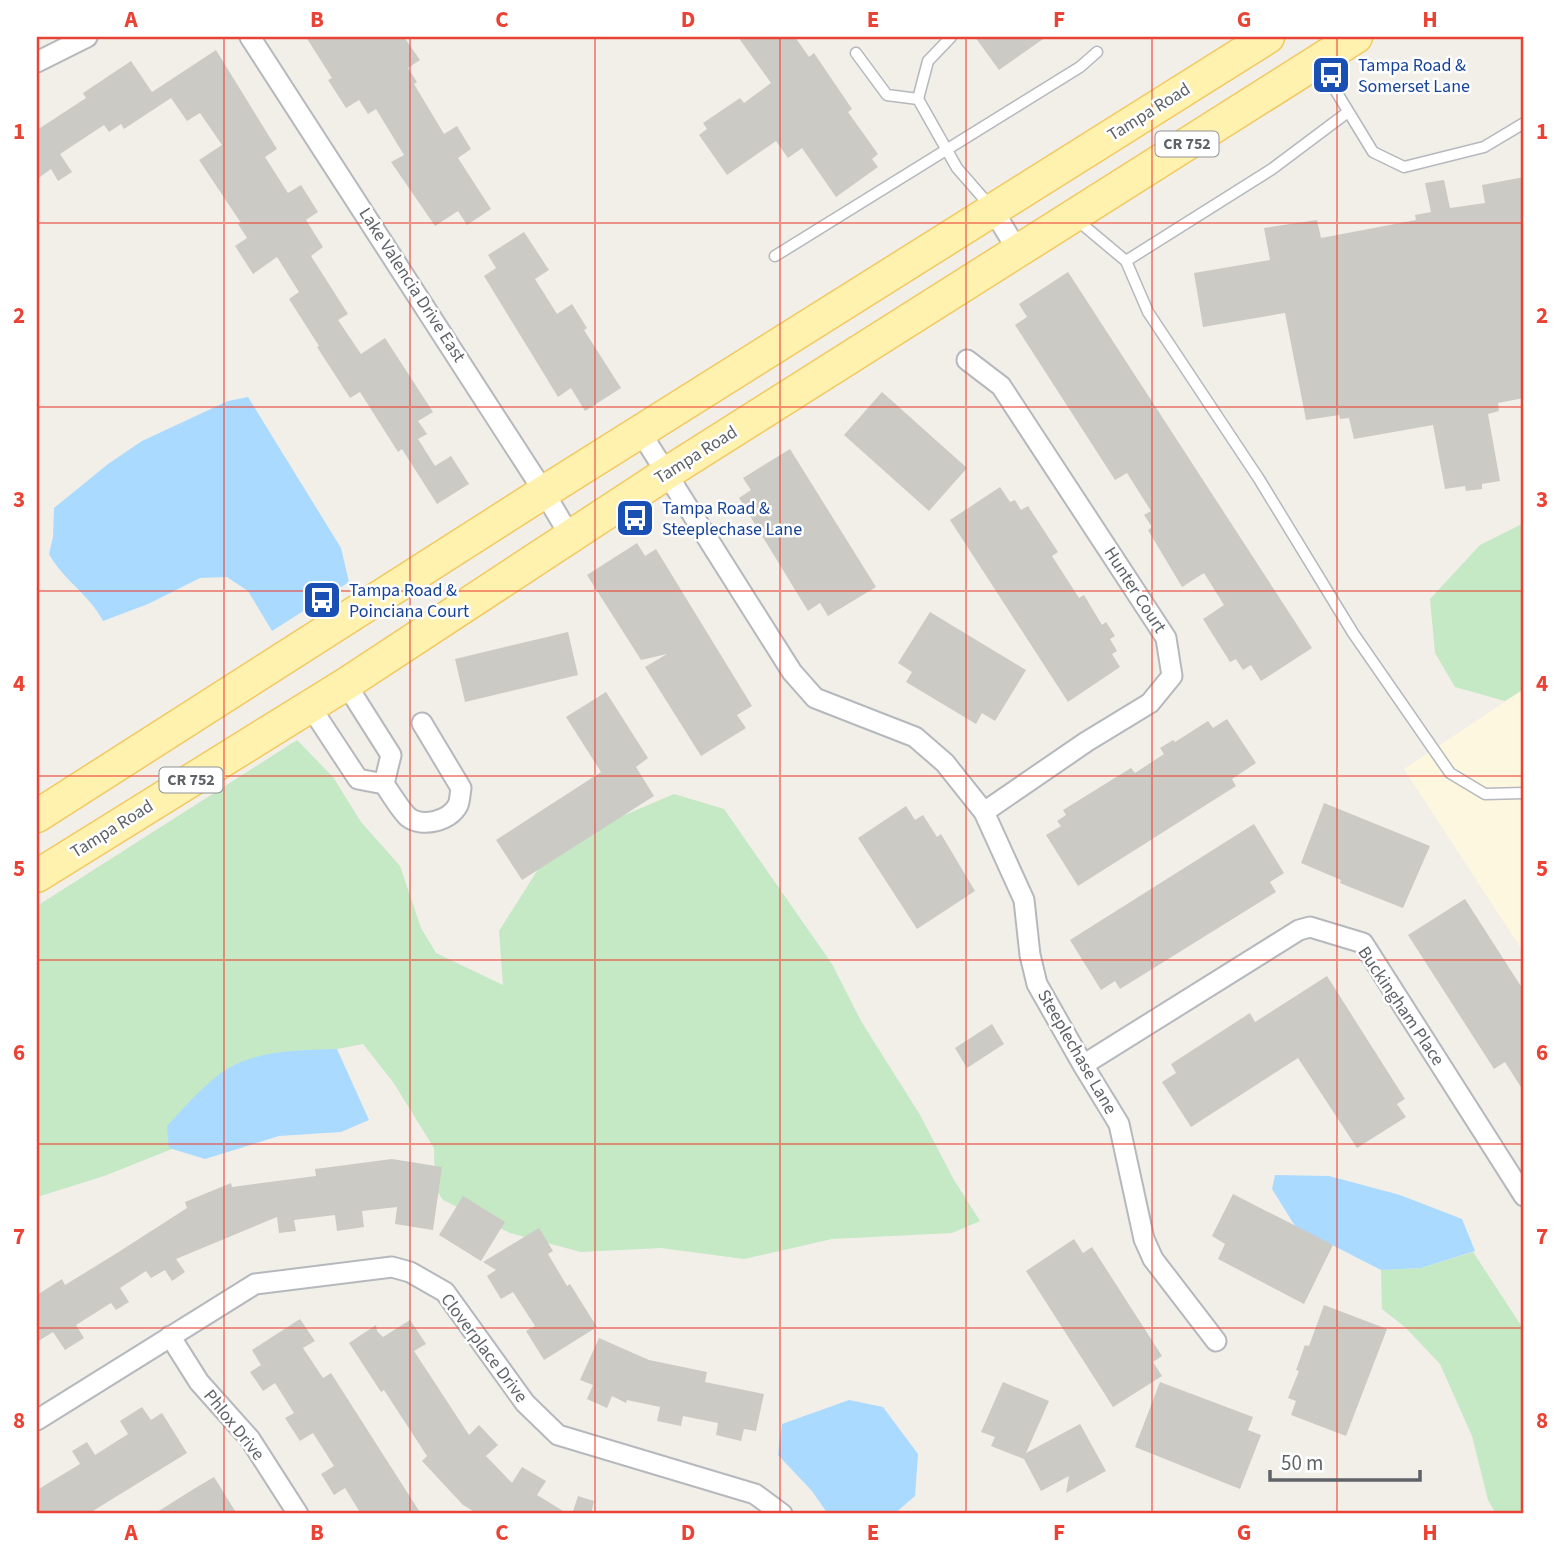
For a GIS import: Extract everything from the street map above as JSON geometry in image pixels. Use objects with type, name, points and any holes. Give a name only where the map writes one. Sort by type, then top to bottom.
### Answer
[{"type":"main road","name":"Tampa Road","points":[[37,816],[544,492],[1268,37]]},
{"type":"main road","name":"Tampa Road","points":[[37,876],[346,684],[667,473],[1356,37]]},
{"type":"street","points":[[37,62],[86,37]]},
{"type":"street","name":"Lake Valencia Drive East","points":[[250,37],[570,536]]},
{"type":"street","points":[[993,210],[1018,251]]},
{"type":"street","name":"Hunter Court","points":[[967,360],[1001,386],[1166,638],[1172,676],[1150,703],[1086,742],[984,812]]},
{"type":"street","name":"Steeplechase Lane","points":[[641,432],[792,672],[815,698],[915,737],[945,763],[984,812],[1024,900],[1030,955],[1037,984],[1119,1124],[1144,1239],[1153,1259],[1216,1341]]},
{"type":"street","points":[[346,684],[391,755],[384,785]]},
{"type":"street","points":[[310,706],[358,779],[384,785],[408,816],[419,823],[436,821],[447,816],[458,805],[461,788],[422,723]]},
{"type":"street","name":"Buckingham Place","points":[[1083,1065],[1299,930],[1310,927],[1363,943],[1524,1196]]},
{"type":"street","name":"Cloverplace Drive","points":[[37,1420],[255,1284],[392,1267],[410,1272],[445,1292],[525,1402],[558,1435],[755,1494],[782,1514]]},
{"type":"street","name":"Phlox Drive","points":[[170,1335],[199,1382],[250,1440],[298,1514]]},
{"type":"lane","points":[[951,37],[928,61],[918,99],[957,168],[993,210]]},
{"type":"lane","points":[[775,256],[1080,67],[1097,52]]},
{"type":"lane","points":[[856,53],[887,95],[918,99]]},
{"type":"lane","points":[[1317,61],[1373,152],[1404,167],[1484,147],[1524,123]]},
{"type":"lane","points":[[1126,261],[1272,169],[1348,112]]},
{"type":"lane","points":[[1073,216],[1126,261],[1148,312],[1259,479],[1353,633],[1450,773],[1485,794],[1524,793]]},
{"type":"shaded area","points":[[1524,689],[1524,953],[1404,769]]},
{"type":"green space","points":[[1524,523],[1524,689],[1505,701],[1455,687],[1435,653],[1430,599],[1480,545]]},
{"type":"green space","points":[[297,740],[333,777],[361,822],[400,866],[421,928],[436,953],[503,985],[499,931],[547,855],[613,820],[674,794],[724,809],[832,964],[861,1021],[920,1115],[954,1180],[980,1221],[952,1233],[832,1239],[744,1259],[661,1248],[581,1252],[510,1233],[443,1200],[435,1188],[434,1148],[393,1082],[363,1044],[337,1049],[169,1147],[172,1149],[104,1176],[37,1197],[37,906]]},
{"type":"green space","points":[[1473,1252],[1524,1330],[1524,1514],[1496,1514],[1488,1500],[1472,1436],[1440,1364],[1406,1328],[1382,1309],[1381,1270],[1421,1268]]},
{"type":"water","points":[[248,397],[341,548],[349,582],[272,631],[248,591],[227,577],[200,578],[148,604],[103,621],[49,554],[53,537],[54,508],[108,464],[142,441],[228,401]]},
{"type":"water","points":[[337,1049],[369,1120],[341,1132],[279,1136],[205,1159],[169,1148],[167,1126],[203,1088],[234,1065],[279,1052]]},
{"type":"water","points":[[1275,1175],[1329,1176],[1400,1195],[1462,1219],[1475,1251],[1421,1268],[1381,1270],[1295,1226],[1272,1189]]},
{"type":"water","points":[[849,1400],[883,1407],[918,1454],[915,1496],[894,1514],[828,1514],[812,1491],[778,1455],[782,1424]]},
{"type":"building","points":[[306,37],[404,37],[420,60],[408,68],[417,82],[414,84],[444,134],[457,126],[471,149],[458,158],[491,209],[467,225],[458,211],[435,226],[391,162],[404,155],[376,109],[368,114],[359,100],[346,108],[328,80],[332,78]]},
{"type":"building","points":[[738,37],[795,37],[809,57],[814,53],[852,109],[848,112],[878,154],[872,159],[878,167],[836,197],[802,148],[788,158],[776,141],[727,175],[699,135],[707,129],[703,123],[740,98],[744,103],[771,83]]},
{"type":"building","points":[[975,37],[1046,37],[999,70]]},
{"type":"building","points":[[216,50],[277,149],[265,157],[288,193],[301,185],[318,212],[306,220],[323,247],[311,256],[348,314],[338,320],[361,354],[385,338],[433,412],[418,421],[427,434],[418,439],[435,466],[451,456],[469,484],[437,504],[402,449],[398,452],[360,392],[350,398],[289,299],[299,292],[277,257],[253,274],[235,246],[247,238],[238,224],[241,223],[199,160],[222,145],[200,113],[187,121],[171,98],[124,129],[121,124],[109,132],[104,125],[60,154],[72,172],[58,181],[51,169],[37,179],[37,130],[86,98],[83,93],[131,61],[152,92]]},
{"type":"building","points":[[1524,177],[1524,398],[1498,403],[1499,411],[1488,414],[1500,481],[1482,484],[1482,489],[1466,491],[1465,486],[1445,489],[1433,425],[1354,439],[1349,418],[1340,419],[1339,415],[1306,420],[1285,313],[1203,327],[1194,273],[1270,260],[1264,228],[1317,220],[1321,238],[1416,220],[1415,215],[1431,212],[1425,183],[1444,180],[1450,208],[1485,203],[1482,185]]},
{"type":"building","points":[[524,232],[549,270],[535,279],[557,314],[572,304],[587,328],[584,330],[621,388],[585,411],[571,388],[558,397],[484,276],[496,268],[488,255]]},
{"type":"building","points":[[1068,272],[1312,648],[1261,681],[1251,665],[1243,670],[1236,659],[1230,662],[1203,619],[1224,605],[1204,573],[1182,587],[1148,530],[1152,527],[1144,515],[1151,511],[1127,473],[1115,480],[1015,325],[1027,317],[1019,304]]},
{"type":"building","points":[[882,392],[967,468],[929,511],[844,435]]},
{"type":"building","points":[[790,449],[876,587],[828,616],[820,603],[808,611],[739,498],[751,490],[743,478]]},
{"type":"building","points":[[1000,487],[1010,502],[1015,500],[1021,510],[1028,506],[1058,552],[1052,556],[1079,598],[1084,595],[1102,625],[1106,622],[1115,636],[1110,639],[1117,651],[1112,654],[1120,667],[1068,702],[950,520]]},
{"type":"building","points":[[637,543],[645,556],[656,549],[752,706],[737,715],[746,728],[701,756],[645,667],[667,654],[641,660],[587,575]]},
{"type":"building","points":[[930,612],[1026,670],[995,721],[982,713],[976,724],[906,682],[912,672],[898,663]]},
{"type":"building","points":[[568,632],[578,675],[465,702],[455,659]]},
{"type":"building","points":[[606,692],[648,758],[636,767],[654,796],[522,880],[496,840],[601,772],[566,717]]},
{"type":"building","points":[[1227,719],[1256,763],[1232,779],[1236,786],[1078,886],[1046,835],[1061,826],[1057,821],[1066,815],[1063,810],[1131,768],[1135,773],[1164,754],[1160,748],[1173,740],[1175,742],[1208,721],[1213,728]]},
{"type":"building","points":[[1324,803],[1430,846],[1403,908],[1340,883],[1341,880],[1301,863]]},
{"type":"building","points":[[906,806],[915,820],[923,815],[937,837],[941,834],[975,891],[917,929],[858,838]]},
{"type":"building","points":[[1254,824],[1284,873],[1270,882],[1276,892],[1120,989],[1115,981],[1101,990],[1070,940]]},
{"type":"building","points":[[1465,899],[1524,991],[1524,1092],[1505,1062],[1494,1069],[1408,935]]},
{"type":"building","points":[[1327,976],[1405,1099],[1397,1104],[1406,1117],[1357,1148],[1298,1058],[1191,1127],[1162,1082],[1176,1073],[1171,1064],[1250,1013],[1255,1022]]},
{"type":"building","points":[[992,1024],[1004,1044],[967,1068],[955,1048]]},
{"type":"building","points":[[392,1159],[442,1167],[433,1230],[395,1224],[397,1207],[362,1211],[364,1227],[337,1231],[335,1215],[294,1220],[296,1231],[279,1233],[277,1217],[176,1259],[185,1272],[172,1281],[165,1270],[151,1278],[146,1271],[120,1288],[129,1302],[116,1310],[111,1303],[76,1325],[84,1338],[65,1350],[53,1332],[37,1342],[37,1295],[62,1279],[65,1285],[117,1253],[187,1208],[185,1202],[231,1183],[232,1187],[316,1176],[315,1169]]},
{"type":"building","points":[[1233,1194],[1333,1245],[1304,1304],[1218,1259],[1225,1244],[1212,1236]]},
{"type":"building","points":[[463,1196],[505,1222],[481,1261],[439,1235]]},
{"type":"building","points":[[539,1228],[553,1251],[548,1254],[597,1327],[544,1360],[526,1331],[535,1326],[513,1292],[501,1299],[487,1276],[496,1270],[483,1262]]},
{"type":"building","points":[[1074,1239],[1083,1253],[1092,1247],[1162,1356],[1153,1362],[1162,1376],[1113,1407],[1026,1271]]},
{"type":"building","points":[[1324,1305],[1387,1329],[1346,1436],[1291,1415],[1296,1401],[1288,1398],[1299,1371],[1296,1370],[1305,1345],[1309,1346]]},
{"type":"building","points":[[300,1319],[315,1341],[303,1348],[323,1378],[331,1373],[421,1514],[361,1514],[345,1488],[334,1495],[321,1474],[334,1466],[313,1433],[300,1441],[285,1418],[294,1413],[275,1383],[263,1391],[250,1372],[261,1365],[252,1350]]},
{"type":"building","points":[[410,1320],[426,1344],[414,1351],[469,1435],[479,1425],[498,1445],[486,1456],[512,1483],[522,1467],[546,1481],[537,1495],[568,1514],[478,1514],[463,1505],[422,1461],[427,1456],[384,1390],[381,1392],[349,1343],[376,1325],[377,1331],[383,1337]]},
{"type":"building","points":[[599,1338],[649,1360],[707,1372],[705,1382],[764,1394],[756,1431],[744,1429],[741,1441],[716,1435],[718,1423],[683,1416],[681,1426],[657,1421],[660,1407],[627,1400],[626,1403],[612,1396],[607,1408],[587,1399],[593,1385],[580,1380]]},
{"type":"building","points":[[1003,1382],[1049,1401],[1026,1453],[1080,1424],[1106,1471],[1066,1493],[1069,1476],[1041,1491],[1024,1459],[991,1446],[995,1437],[981,1432]]},
{"type":"building","points":[[1160,1382],[1253,1417],[1248,1430],[1261,1435],[1240,1489],[1135,1447]]},
{"type":"building","points":[[142,1407],[151,1420],[162,1413],[187,1453],[88,1514],[37,1514],[37,1490],[80,1464],[72,1451],[87,1442],[95,1455],[128,1434],[120,1421]]},
{"type":"building","points":[[214,1477],[237,1514],[154,1514],[192,1490]]},
{"type":"building","points":[[578,1496],[594,1501],[591,1514],[572,1514]]},
{"type":"place","name":"Tampa Road & Somerset Lane","points":[[1331,75]]},
{"type":"place","name":"Tampa Road & Steeplechase Lane","points":[[635,518]]},
{"type":"place","name":"Tampa Road & Poinciana Court","points":[[322,600]]}]
